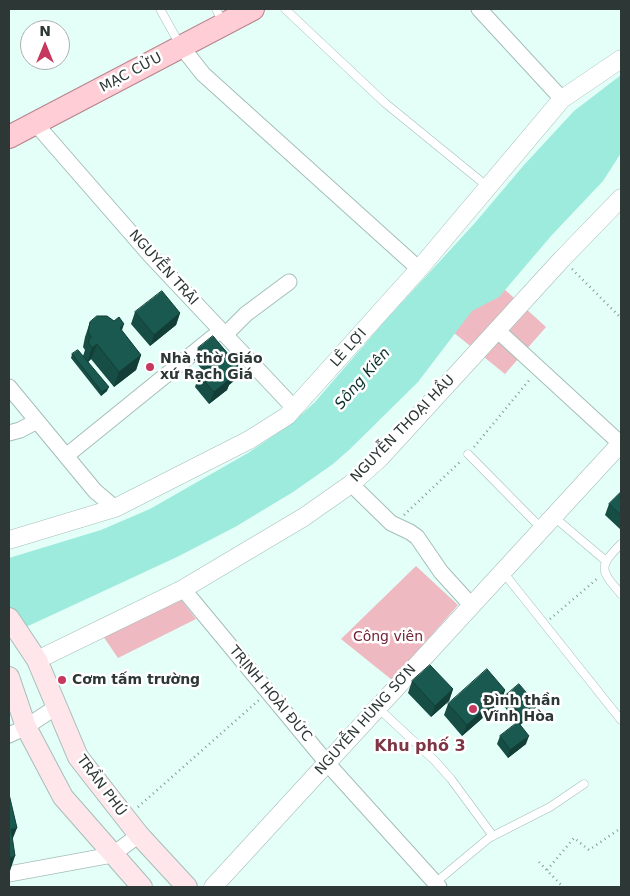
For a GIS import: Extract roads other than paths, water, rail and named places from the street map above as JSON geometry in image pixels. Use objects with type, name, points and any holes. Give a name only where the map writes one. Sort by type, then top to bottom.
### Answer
[{"type":"main road","name":"MẠC CỬU","points":[[9,137],[181,46],[220,16],[253,9]]},
{"type":"main road","name":"TRẦN PHÚ","points":[[9,618],[33,654],[78,757],[139,835],[187,887]]},
{"type":"main road","points":[[9,677],[13,732],[63,797],[142,887]]},
{"type":"street","points":[[479,9],[562,100]]},
{"type":"street","points":[[181,46],[203,74],[419,269]]},
{"type":"street","name":"LÊ LỢI","points":[[9,540],[115,508],[249,440],[276,424],[295,409],[419,269],[562,100],[621,59]]},
{"type":"street","name":"NGUYỄN TRÃI","points":[[35,123],[150,255],[295,409]]},
{"type":"street","name":"NGUYỄN THOẠI HẦU","points":[[33,654],[182,589],[304,517],[351,484],[380,458],[562,259],[621,198]]},
{"type":"street","points":[[66,456],[289,282]]},
{"type":"street","points":[[497,330],[621,444]]},
{"type":"street","points":[[9,387],[95,491],[115,508]]},
{"type":"street","points":[[9,433],[38,421]]},
{"type":"street","name":"NGUYỄN HÙNG SƠN","points":[[213,887],[621,444]]},
{"type":"street","points":[[351,484],[391,523],[417,537],[442,572],[471,605]]},
{"type":"street","name":"TRỊNH HOÀI ĐỨC","points":[[182,589],[327,763],[437,885]]},
{"type":"street","points":[[13,732],[56,707]]},
{"type":"street","points":[[9,874],[112,855],[139,835]]},
{"type":"lane","points":[[160,9],[181,46]]},
{"type":"lane","points":[[285,9],[385,103],[488,187]]},
{"type":"lane","points":[[468,454],[548,523],[606,561]]},
{"type":"lane","points":[[621,544],[603,567],[604,572],[621,594]]},
{"type":"lane","points":[[503,572],[621,720]]},
{"type":"lane","points":[[378,708],[435,761],[451,779],[493,836]]},
{"type":"lane","points":[[437,885],[493,836],[550,807],[584,784]]},
{"type":"water","name":"Sông Kiên","points":[[621,75],[621,153],[603,181],[551,236],[499,297],[472,311],[418,382],[350,449],[333,464],[293,492],[235,527],[177,557],[26,627],[9,627],[9,558],[101,530],[150,509],[248,453],[291,424],[315,402],[384,322],[574,111]]},
{"type":"place","name":"Nhà thờ Giáo xứ Rạch Giá","points":[[150,367]]},
{"type":"place","name":"Cơm tấm trường","points":[[62,680]]},
{"type":"place","name":"Đình thần Vĩnh Hòa","points":[[473,709]]},
{"type":"district","name":"Khu phố 3","points":[[420,747]]},
{"type":"park label","name":"Công viên","points":[[388,637]]}]
